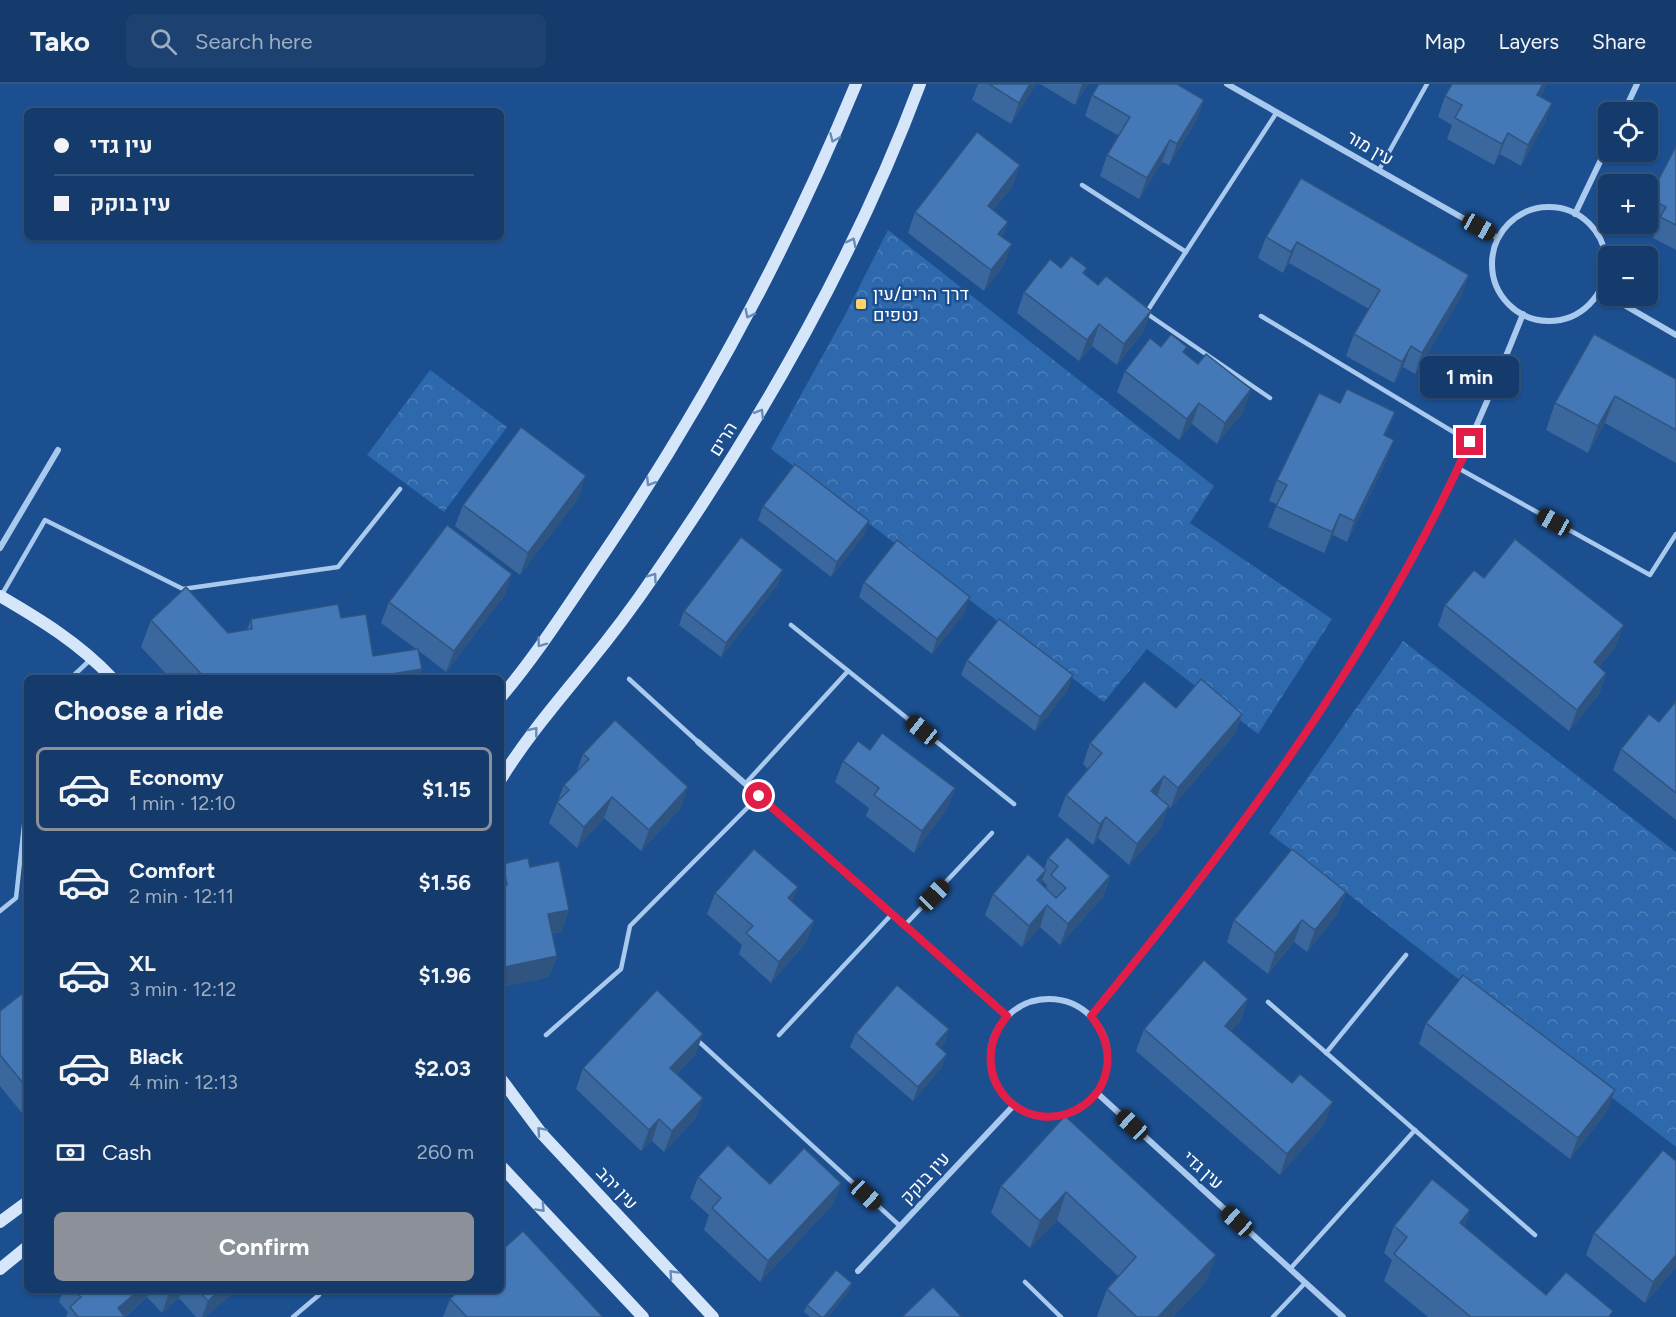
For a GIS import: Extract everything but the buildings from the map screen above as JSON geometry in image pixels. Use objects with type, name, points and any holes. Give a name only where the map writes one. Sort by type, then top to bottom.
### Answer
[{"type":"street","points":[[504,693],[570,603],[690,419],[791,233],[856,84]]},
{"type":"street","name":"הרים","points":[[504,775],[533,732],[595,655],[654,575],[711,491],[766,403],[817,312],[865,215],[920,84]]},
{"type":"street","name":"עין מור","points":[[1227,84],[1498,238]]},
{"type":"street","points":[[1629,102],[1637,84]]},
{"type":"street","points":[[1575,214],[1600,162]]},
{"type":"street","points":[[1598,293],[1589,304],[1567,318],[1549,321],[1523,314],[1503,298],[1495,282],[1492,264],[1498,238],[1515,219],[1540,208],[1558,208],[1575,214],[1595,231],[1602,246]]},
{"type":"street","points":[[1626,306],[1676,335]]},
{"type":"street","points":[[1091,1016],[1197,885],[1339,683],[1421,541],[1458,468],[1492,393],[1523,314]]},
{"type":"street","points":[[0,548],[58,450]]},
{"type":"street","points":[[0,596],[57,629],[109,675]]},
{"type":"street","points":[[698,742],[1007,1016]]},
{"type":"street","points":[[1049,999],[1076,1005],[1091,1016],[1105,1039],[1108,1058],[1105,1076],[1091,1100],[1076,1110],[1059,1116],[1040,1116],[1022,1110],[1007,1100],[993,1076],[990,1058],[993,1039],[1007,1016],[1022,1005],[1049,999]]},
{"type":"street","name":"עין יהב","points":[[504,1083],[542,1134],[713,1317]]},
{"type":"street","name":"עין גדי","points":[[1097,1093],[1343,1317]]},
{"type":"street","name":"עין בוקק","points":[[858,1271],[1014,1105]]},
{"type":"street","points":[[504,1169],[643,1317]]},
{"type":"street","points":[[0,1222],[24,1204]]},
{"type":"street","points":[[0,1269],[24,1249]]},
{"type":"lane","points":[[1379,170],[1427,84]]},
{"type":"lane","points":[[1270,398],[1146,313],[1277,112]]},
{"type":"lane","points":[[1082,185],[1186,252]]},
{"type":"lane","points":[[1261,316],[1470,442]]},
{"type":"lane","points":[[1458,468],[1650,575],[1676,534]]},
{"type":"lane","points":[[0,596],[45,520],[183,588],[338,567],[400,489]]},
{"type":"lane","points":[[791,625],[1014,804]]},
{"type":"lane","points":[[74,675],[92,658]]},
{"type":"lane","points":[[745,784],[848,671]]},
{"type":"lane","points":[[629,679],[698,742]]},
{"type":"lane","points":[[546,1035],[621,969],[630,926],[759,796]]},
{"type":"lane","points":[[0,911],[16,898],[24,825]]},
{"type":"lane","points":[[905,925],[992,833]]},
{"type":"lane","points":[[779,1035],[892,914]]},
{"type":"lane","points":[[1326,1053],[1406,955]]},
{"type":"lane","points":[[1268,1002],[1535,1234]]},
{"type":"lane","points":[[689,1032],[900,1226]]},
{"type":"lane","points":[[1290,1269],[1415,1130]]},
{"type":"lane","points":[[1025,1282],[1061,1317]]},
{"type":"lane","points":[[1273,1317],[1305,1283]]},
{"type":"lane","points":[[293,1317],[319,1295]]},
{"type":"green space","points":[[888,230],[1214,486],[1190,523],[1332,619],[1258,734],[1147,649],[1104,702],[771,449],[844,317]]},
{"type":"green space","points":[[430,370],[507,427],[444,512],[367,455]]},
{"type":"green space","points":[[1403,641],[1676,852],[1676,1147],[1269,833]]},
{"type":"place","name":"דרך הרים/עין נטפים","points":[[861,304]]},
{"type":"route","points":[[759,796],[1007,1016],[993,1039],[990,1058],[993,1076],[1007,1100],[1022,1110],[1040,1116],[1059,1116],[1076,1110],[1097,1093],[1107,1067],[1105,1039],[1091,1016],[1197,885],[1247,819],[1316,719],[1381,613],[1421,541],[1470,442]]}]
